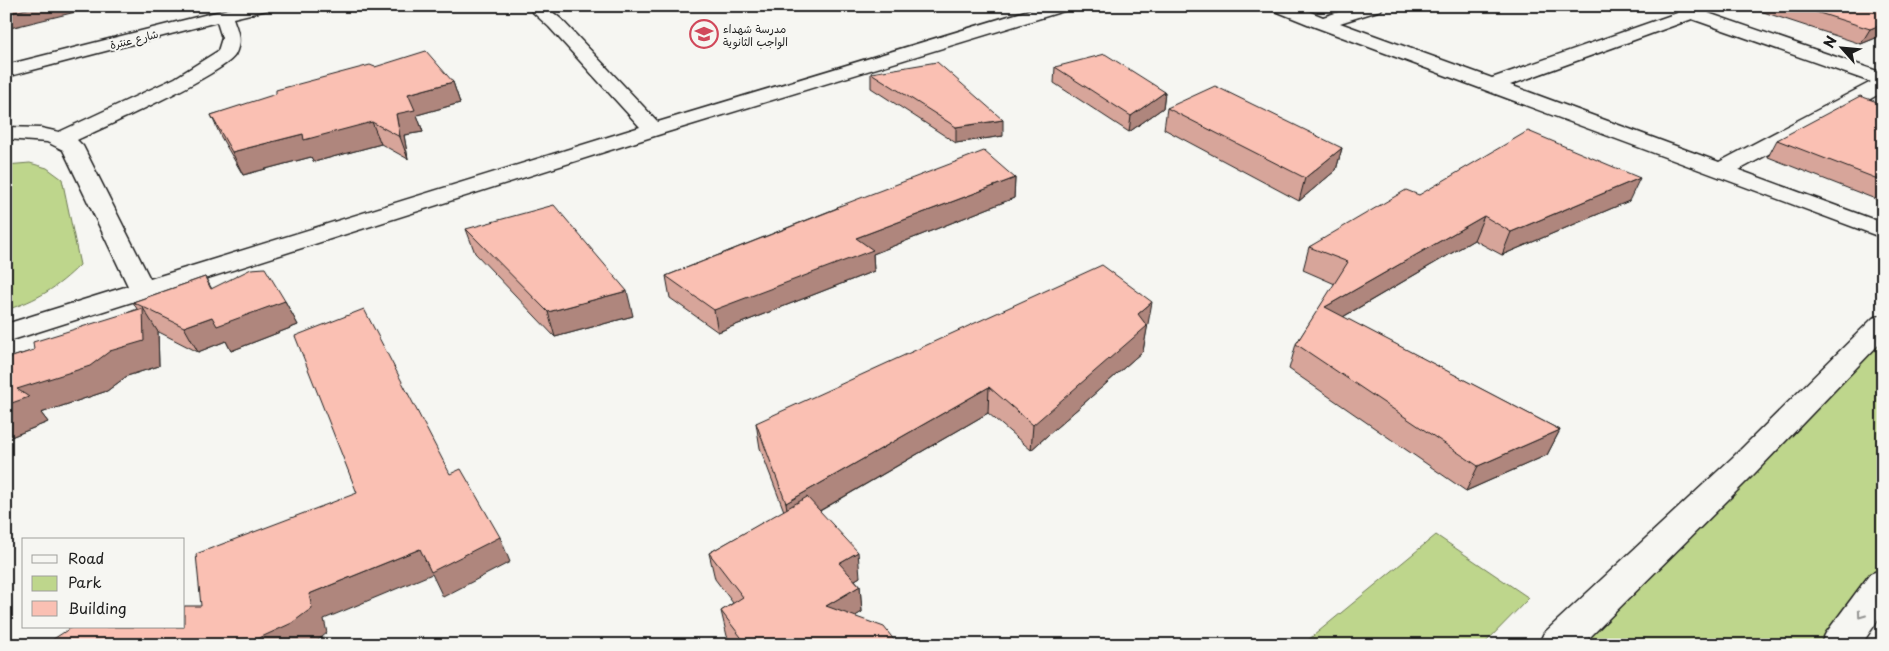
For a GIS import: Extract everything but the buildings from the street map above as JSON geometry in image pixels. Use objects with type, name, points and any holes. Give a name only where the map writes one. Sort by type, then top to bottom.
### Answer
[{"type":"street","name":"شارع عنترة","points":[[6,71],[261,6]]},
{"type":"street","points":[[534,6],[556,23],[654,130]]},
{"type":"street","points":[[6,334],[654,130],[1061,6]]},
{"type":"street","points":[[1279,6],[1883,230]]},
{"type":"street","points":[[1322,23],[1375,6]]},
{"type":"street","points":[[1672,6],[1883,80]]},
{"type":"street","points":[[1492,85],[1712,6]]},
{"type":"street","points":[[62,139],[182,82],[226,54],[231,38],[224,16]]},
{"type":"street","points":[[1722,170],[1883,84]]},
{"type":"street","points":[[6,133],[43,134],[62,139],[72,146],[143,291]]},
{"type":"street","points":[[1557,645],[1743,466],[1883,324]]},
{"type":"street","points":[[1839,645],[1883,584]]},
{"type":"green space","points":[[30,163],[47,168],[62,179],[80,265],[46,292],[6,310],[6,165]]},
{"type":"green space","points":[[1883,324],[1883,584],[1839,645],[1557,645]]},
{"type":"green space","points":[[1436,535],[1529,598],[1483,645],[1302,645]]},
{"type":"place","name":"مدرسة شهداء الواجب الثانوية","points":[[704,34]]}]
